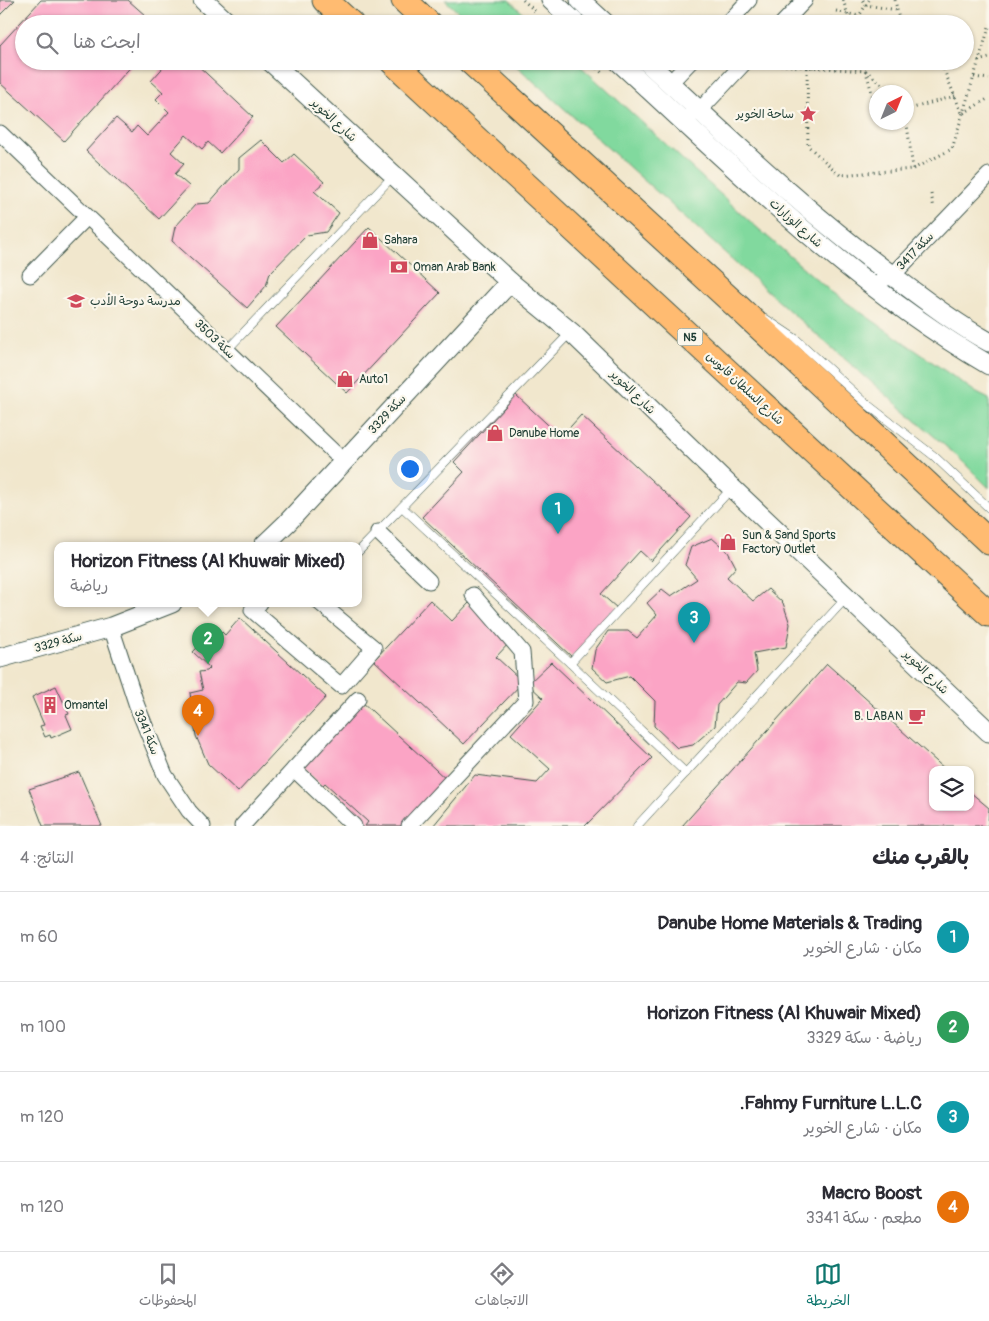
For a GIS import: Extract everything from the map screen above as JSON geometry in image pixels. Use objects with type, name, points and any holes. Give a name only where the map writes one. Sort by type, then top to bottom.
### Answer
[{"type":"highway","points":[[325,0],[341,15]]},
{"type":"highway","points":[[404,0],[420,15]]},
{"type":"highway","name":"شارع السلطان قابوس","points":[[402,70],[989,614]]},
{"type":"highway","points":[[480,70],[738,307],[989,542]]},
{"type":"street","points":[[203,0],[219,15]]},
{"type":"street","points":[[551,0],[567,15]]},
{"type":"street","points":[[580,0],[596,15]]},
{"type":"street","points":[[735,15],[749,0]]},
{"type":"street","points":[[791,15],[805,0]]},
{"type":"street","name":"شارع الخوير","points":[[280,70],[510,282],[571,332],[989,732]]},
{"type":"street","name":"شارع الوزارات","points":[[628,70],[806,232],[857,275],[915,318],[989,365]]},
{"type":"street","points":[[632,70],[641,76],[683,114],[694,115],[700,111],[738,70]]},
{"type":"street","name":"شارع الوزارات","points":[[655,70],[814,214],[859,252],[928,303],[989,342]]},
{"type":"street","points":[[670,84],[683,70]]},
{"type":"street","name":"سكة 3503","points":[[0,134],[343,462]]},
{"type":"street","name":"سكة 3417","points":[[806,232],[827,244],[870,278],[881,280],[892,276],[989,175]]},
{"type":"street","points":[[30,275],[87,217]]},
{"type":"street","name":"سكة 3329","points":[[267,542],[510,282]]},
{"type":"street","points":[[378,532],[429,581]]},
{"type":"street","points":[[409,826],[526,701],[522,652],[473,595]]},
{"type":"street","name":"سكة 3329","points":[[0,658],[111,627],[162,607]]},
{"type":"street","points":[[255,607],[252,610],[341,686],[374,648],[325,607]]},
{"type":"street","name":"سكة 3341","points":[[111,627],[137,706],[165,775],[188,812],[203,826]]},
{"type":"street","points":[[242,826],[358,699]]},
{"type":"street","points":[[294,769],[354,826]]},
{"type":"lane","points":[[227,350],[394,175]]},
{"type":"lane","points":[[738,307],[768,320],[796,339],[868,405],[934,456],[989,508]]},
{"type":"lane","points":[[362,548],[571,332]]},
{"type":"lane","points":[[570,663],[732,488]]},
{"type":"lane","points":[[402,507],[686,773]]},
{"type":"lane","points":[[637,826],[847,597]]},
{"type":"path","points":[[843,0],[848,13]]},
{"type":"path","points":[[863,0],[866,5],[897,10]]},
{"type":"path","points":[[860,15],[869,0]]},
{"type":"path","points":[[895,0],[898,15]]},
{"type":"path","points":[[836,11],[855,15]]},
{"type":"path","points":[[809,70],[808,146],[840,175],[912,169],[952,149],[989,27]]},
{"type":"path","points":[[978,61],[989,58]]},
{"type":"path","points":[[856,70],[866,71],[883,85]]},
{"type":"path","points":[[944,70],[962,114]]},
{"type":"path","points":[[866,71],[870,85]]},
{"type":"path","points":[[974,78],[989,78]]},
{"type":"path","points":[[914,108],[955,96]]},
{"type":"path","points":[[962,114],[989,98]]},
{"type":"path","points":[[908,130],[912,169]]},
{"type":"green space","points":[[445,0],[509,0],[525,15],[461,15]]},
{"type":"green space","points":[[521,70],[585,70],[753,224],[830,291],[977,393],[989,399],[989,488],[958,457],[802,322]]},
{"type":"building","points":[[0,0],[15,0],[0,15]]},
{"type":"building","points":[[41,0],[128,0],[145,15],[27,15]]},
{"type":"building","points":[[15,29],[15,70],[128,70],[64,141],[0,83],[0,45]]},
{"type":"building","points":[[161,70],[203,70],[253,117],[220,153],[208,142],[202,149],[186,135],[171,152],[184,164],[175,174],[189,186],[159,219],[86,151],[116,118],[132,132],[137,126],[147,136],[169,112],[156,99],[163,92],[151,81]]},
{"type":"building","points":[[261,140],[284,163],[294,154],[324,182],[314,191],[339,213],[326,232],[307,235],[270,273],[266,286],[247,308],[172,241],[175,227],[196,204],[209,203],[239,169],[239,158]]},
{"type":"building","points":[[369,227],[440,293],[347,393],[276,327]]},
{"type":"building","points":[[516,395],[561,437],[581,415],[691,517],[651,561],[640,551],[601,594],[617,608],[572,657],[422,517],[464,472],[454,462]]},
{"type":"building","points":[[712,538],[728,552],[736,567],[727,577],[753,601],[768,589],[783,603],[790,624],[786,647],[754,653],[757,671],[746,683],[737,682],[717,705],[715,726],[693,745],[677,748],[654,726],[655,701],[630,676],[607,682],[592,668],[595,650],[608,631],[628,631],[637,638],[657,615],[647,603],[662,589],[671,596],[697,579],[685,565],[691,547]]},
{"type":"building","points":[[430,600],[452,621],[469,603],[510,642],[496,657],[523,682],[464,744],[374,660]]},
{"type":"building","points":[[240,618],[326,697],[238,792],[208,764],[196,736],[190,693],[203,690],[199,672],[207,671],[210,668],[193,652],[214,630],[219,635],[222,632],[225,635]]},
{"type":"building","points":[[551,662],[652,758],[585,826],[433,826],[475,775],[537,783],[550,769],[511,734],[543,698],[528,684]]},
{"type":"building","points":[[827,664],[942,766],[929,766],[929,811],[974,811],[974,795],[989,808],[988,826],[682,826]]},
{"type":"building","name":"Omantel","points":[[56,686],[69,714],[66,715],[72,729],[51,738],[50,735],[45,737],[40,726],[44,725],[32,697]]},
{"type":"building","points":[[361,701],[448,781],[407,826],[365,826],[368,822],[325,783],[322,786],[301,766]]},
{"type":"building","points":[[79,772],[102,826],[43,826],[29,789]]},
{"type":"place","name":"ساحة الخوير","points":[[808,114]]},
{"type":"place","name":"Sahara","points":[[370,240]]},
{"type":"place","name":"Oman Arab Bank","points":[[399,267]]},
{"type":"place","name":"مدرسة دوحة الأدب","points":[[76,301]]},
{"type":"place","name":"Auto1","points":[[345,379]]},
{"type":"place","name":"Danube Home","points":[[495,433]]},
{"type":"place","name":"Danube Home Materials & Trading","points":[[558,534]]},
{"type":"place","name":"Sun & Sand Sports Factory Outlet","points":[[728,542]]},
{"type":"place","name":"Fahmy Furniture L.L.C.","points":[[694,643]]},
{"type":"place","name":"Horizon Fitness (Al Khuwair Mixed)","points":[[208,664]]},
{"type":"place","name":"Omantel","points":[[50,705]]},
{"type":"place","name":"B. LABAN","points":[[917,716]]},
{"type":"place","name":"Macro Boost","points":[[198,736]]}]
